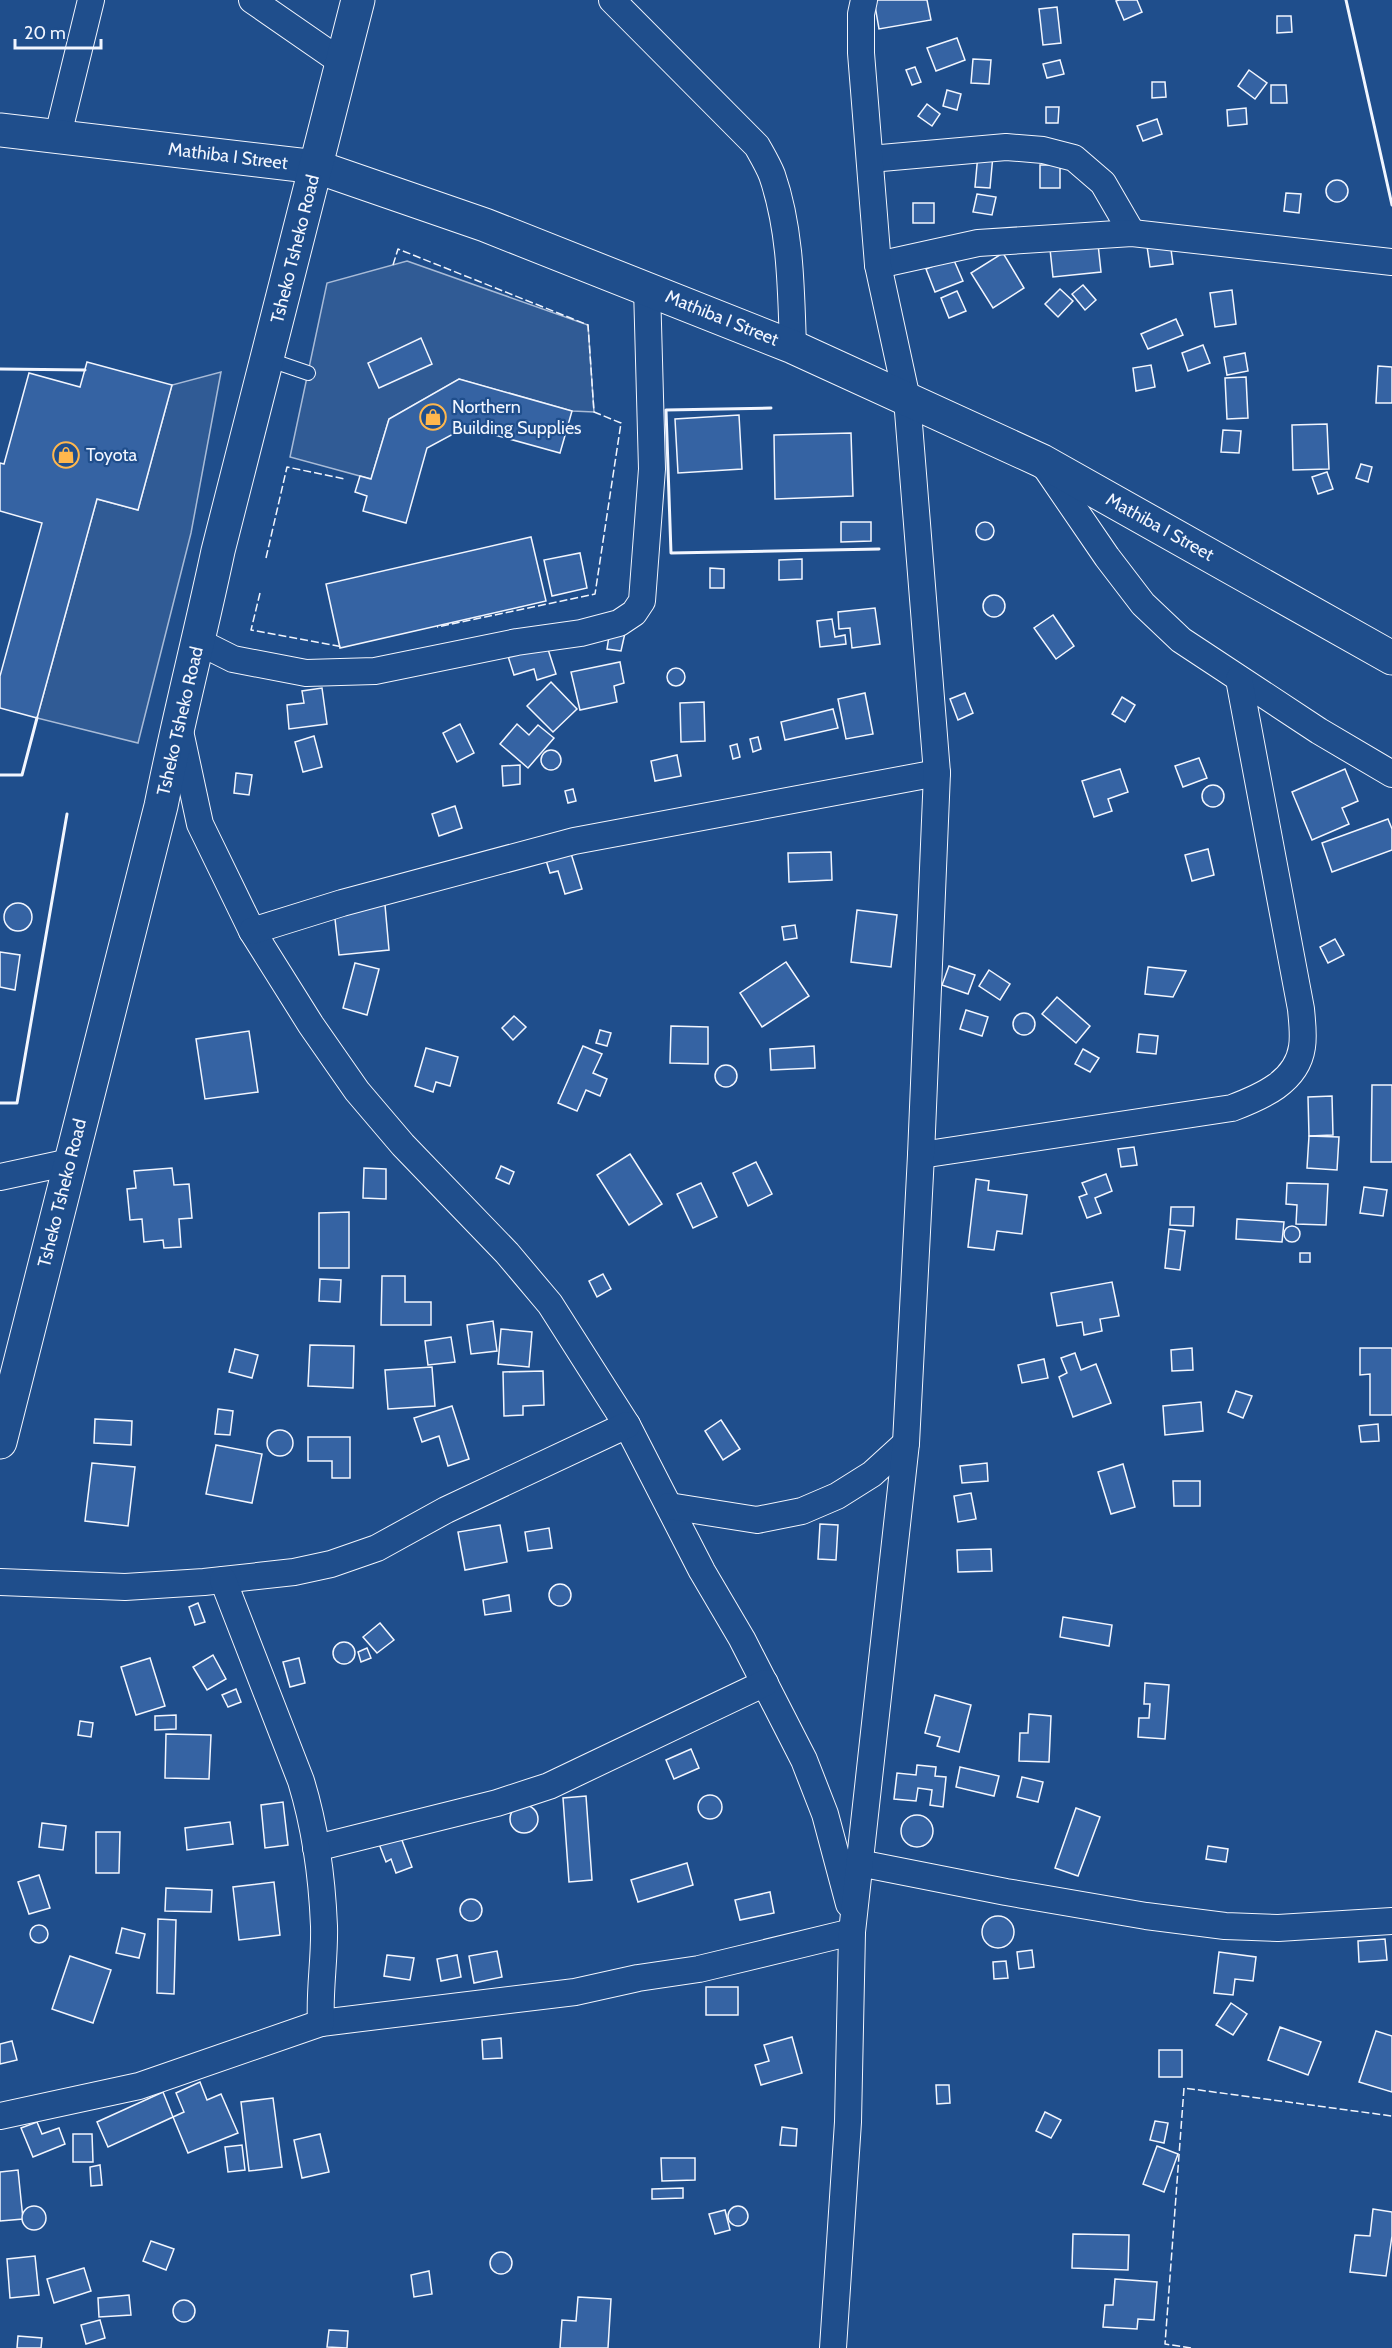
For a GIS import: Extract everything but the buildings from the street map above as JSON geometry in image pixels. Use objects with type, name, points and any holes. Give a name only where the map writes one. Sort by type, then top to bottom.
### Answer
[{"type":"main road","name":"Tsheko Tsheko Road","points":[[0,1442],[161,806],[218,551],[358,0]]},
{"type":"main road","name":"Mathiba I Street","points":[[0,130],[317,167],[474,221],[794,347],[1042,461],[1392,658]]},
{"type":"street","points":[[58,135],[91,0]]},
{"type":"street","points":[[252,0],[343,63]]},
{"type":"street","points":[[612,0],[757,146],[771,173],[780,203],[789,265],[794,347]]},
{"type":"street","points":[[833,2348],[849,2122],[853,1927],[906,1443],[937,773],[907,399],[878,265],[861,53],[861,15],[864,0]]},
{"type":"street","points":[[870,159],[1006,147],[1043,150],[1074,158],[1103,183],[1132,233]]},
{"type":"street","points":[[878,265],[978,243],[1132,233],[1392,262]]},
{"type":"street","points":[[199,642],[233,659],[306,673],[375,671],[517,642],[581,633],[619,623],[633,613],[642,601],[652,469],[647,288]]},
{"type":"street","points":[[1042,461],[1107,558],[1143,604],[1181,640],[1319,731],[1392,774]]},
{"type":"street","points":[[921,1155],[1232,1108],[1260,1097],[1285,1080],[1296,1064],[1302,1047],[1301,1009],[1239,679]]},
{"type":"street","points":[[178,722],[200,824],[252,931],[311,1025],[357,1091],[403,1144],[507,1253],[550,1304],[627,1425],[804,1760],[825,1814],[853,1927]]},
{"type":"street","points":[[252,931],[342,903],[574,840],[937,773]]},
{"type":"street","points":[[0,1177],[70,1162]]},
{"type":"street","points":[[0,1582],[125,1587],[223,1580],[294,1572],[331,1564],[377,1548],[446,1510],[627,1425]]},
{"type":"street","points":[[669,1506],[757,1520],[802,1511],[837,1496],[872,1474],[906,1443]]},
{"type":"street","points":[[223,1580],[301,1780],[310,1811],[324,1927],[321,2023]]},
{"type":"street","points":[[316,1848],[497,1803],[549,1786],[765,1683]]},
{"type":"street","points":[[859,1863],[1006,1892],[1146,1916],[1225,1926],[1278,1928],[1392,1921]]},
{"type":"street","points":[[0,2116],[139,2086],[321,2023],[575,1992],[638,1978],[699,1969],[853,1927]]},
{"type":"lane","points":[[267,359],[308,373]]},
{"type":"shaded area","points":[[407,261],[588,325],[594,412],[572,411],[459,379],[389,419],[371,479],[290,457],[327,283]]},
{"type":"shaded area","points":[[221,372],[191,533],[138,743],[37,718],[97,499],[138,510],[172,385]]},
{"type":"fence","points":[[393,265],[398,249],[588,325],[594,412],[621,423],[595,594],[437,627]]},
{"type":"fence","points":[[266,558],[287,467],[345,479]]},
{"type":"fence","points":[[260,593],[251,630],[343,647]]},
{"type":"fence","points":[[1191,2348],[1165,2344],[1184,2088],[1392,2116]]},
{"type":"wall","points":[[1346,0],[1392,205]]},
{"type":"wall","points":[[0,369],[85,370]]},
{"type":"wall","points":[[771,408],[666,410],[671,553],[879,549]]},
{"type":"wall","points":[[0,775],[22,775],[37,718]]},
{"type":"wall","points":[[0,1103],[17,1103],[67,814]]},
{"type":"place","name":"Northern Building Supplies","points":[[433,417]]},
{"type":"place","name":"Toyota","points":[[66,455]]}]
